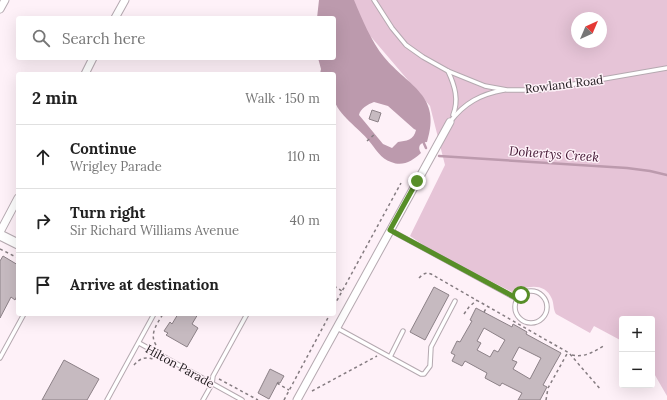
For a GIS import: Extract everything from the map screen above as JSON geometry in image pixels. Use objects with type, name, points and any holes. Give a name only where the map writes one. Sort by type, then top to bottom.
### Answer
[{"type":"street","points":[[0,9],[5,0]]},
{"type":"street","points":[[116,16],[125,0]]},
{"type":"street","points":[[86,72],[92,60]]},
{"type":"street","points":[[297,400],[450,122]]},
{"type":"street","points":[[16,202],[0,233],[16,243]]},
{"type":"lane","name":"Rowland Road","points":[[374,0],[392,28],[406,45],[423,57],[448,71],[485,86],[507,90],[540,90],[667,68]]},
{"type":"lane","points":[[448,71],[454,85],[456,95],[454,112],[450,122]]},
{"type":"lane","points":[[450,122],[464,106],[476,98],[507,90]]},
{"type":"lane","points":[[390,230],[518,299]]},
{"type":"lane","points":[[530,291],[540,294],[544,298],[547,307],[544,317],[535,323],[525,322],[517,315],[516,304],[518,299],[521,295],[530,291]]},
{"type":"lane","points":[[337,328],[383,354],[421,374],[424,374],[430,366],[431,347],[455,301]]},
{"type":"lane","points":[[0,358],[23,316]]},
{"type":"lane","points":[[108,400],[153,316]]},
{"type":"lane","points":[[203,400],[212,384],[213,376],[246,316]]},
{"type":"lane","points":[[390,357],[403,331]]},
{"type":"lane","name":"Hilton Parade","points":[[138,343],[242,400]]},
{"type":"path","points":[[367,141],[376,133]]},
{"type":"path","points":[[336,302],[401,183]]},
{"type":"path","points":[[0,249],[16,257]]},
{"type":"path","points":[[419,278],[424,274],[431,274],[568,352],[601,390]]},
{"type":"path","points":[[336,287],[342,291]]},
{"type":"path","points":[[464,314],[477,300]]},
{"type":"path","points":[[484,312],[487,307]]},
{"type":"path","points":[[157,346],[153,341],[152,333],[162,316]]},
{"type":"path","points":[[284,400],[329,316]]},
{"type":"path","points":[[571,355],[584,356],[605,345]]},
{"type":"path","points":[[546,400],[548,388],[568,352]]},
{"type":"path","points":[[294,381],[312,391],[383,354]]},
{"type":"path","points":[[133,366],[142,358],[153,359],[159,362]]},
{"type":"path","points":[[213,376],[258,400]]},
{"type":"path","points":[[277,383],[289,390]]},
{"type":"shaded area","points":[[319,0],[354,0],[375,45],[384,57],[413,85],[427,102],[430,113],[430,126],[427,142],[420,145],[419,149],[421,153],[407,162],[399,164],[387,161],[378,153],[365,136],[349,121],[336,105],[336,72],[320,72],[319,60],[336,60],[336,16],[317,16]],"holes":[[[374,102],[388,106],[416,130],[412,138],[398,142],[392,148],[383,144],[359,115],[365,107]]]},
{"type":"shaded area","points":[[328,0],[667,0],[667,396],[655,375],[655,316],[619,316],[619,339],[594,326],[590,333],[556,314],[549,293],[544,290],[529,287],[512,292],[435,253],[410,236],[445,165],[430,106],[372,38]]},
{"type":"building","points":[[372,110],[381,113],[378,122],[369,119]]},
{"type":"building","points":[[3,256],[16,264],[16,298],[15,300],[11,297],[0,318],[0,261]]},
{"type":"building","points":[[434,287],[449,295],[425,340],[410,332]]},
{"type":"building","points":[[476,308],[512,327],[513,324],[527,332],[526,334],[561,353],[543,385],[547,387],[540,400],[518,400],[522,393],[502,383],[500,386],[485,378],[487,373],[465,361],[462,366],[452,361],[455,355],[451,353],[457,341],[460,342],[472,321],[470,320]],"holes":[[[484,328],[505,340],[498,352],[494,350],[490,357],[477,350],[481,343],[477,341]],[[519,347],[541,358],[530,379],[513,369],[517,362],[512,360]]]},
{"type":"building","points":[[177,316],[197,316],[192,324],[198,328],[187,347],[166,335],[168,333],[164,331],[170,322],[172,324]]},
{"type":"building","points":[[64,360],[99,379],[87,400],[42,400]]},
{"type":"building","points":[[270,369],[284,376],[280,383],[278,382],[269,399],[258,393]]},
{"type":"waterway","name":"Dohertys Creek","points":[[422,139],[426,148]]},
{"type":"waterway","name":"Dohertys Creek","points":[[439,156],[627,168],[667,175]]},
{"type":"route","points":[[417,181],[390,230],[518,299],[521,295]]}]
